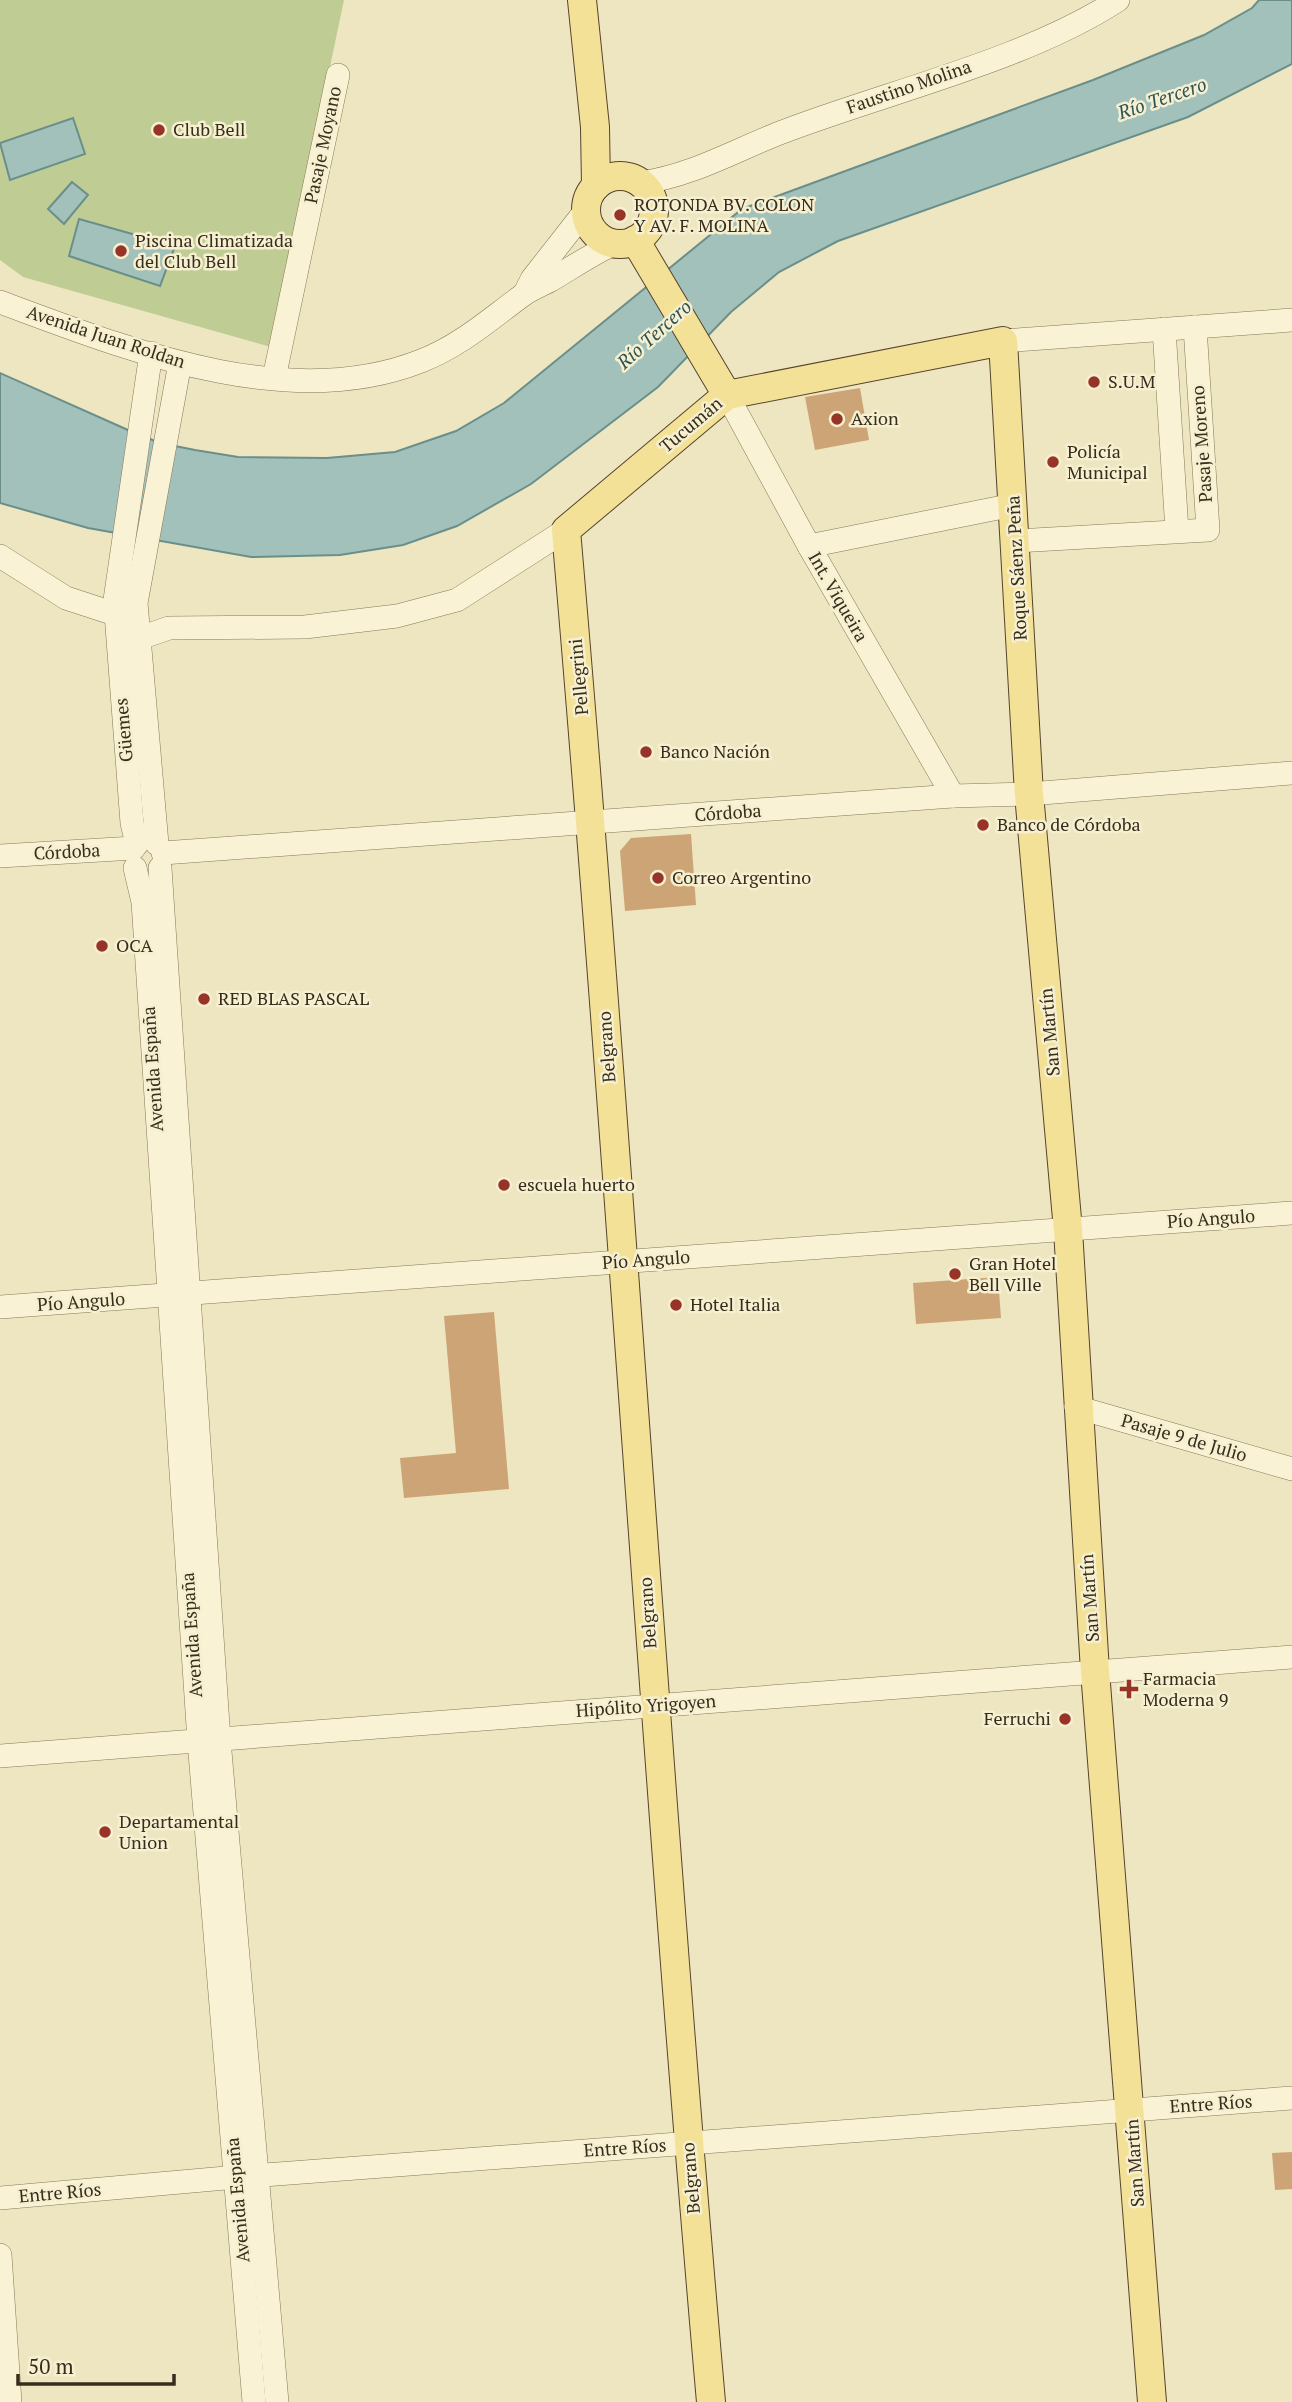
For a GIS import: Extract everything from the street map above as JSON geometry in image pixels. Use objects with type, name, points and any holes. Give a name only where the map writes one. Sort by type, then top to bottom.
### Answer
[{"type":"main road","points":[[582,0],[595,127],[592,229],[602,239],[632,248],[727,395]]},
{"type":"main road","points":[[595,127],[640,187],[652,220],[632,248]]},
{"type":"main road","points":[[591,198],[614,177],[640,187]]},
{"type":"main road","name":"Tucumán","points":[[566,530],[727,395],[1003,341]]},
{"type":"main road","name":"Roque Sáenz Peña","points":[[1003,341],[1029,794]]},
{"type":"main road","name":"Pellegrini","points":[[566,530],[592,823]]},
{"type":"main road","name":"San Martín","points":[[1029,794],[1068,1230],[1076,1406],[1152,2402]]},
{"type":"main road","name":"Belgrano","points":[[592,823],[654,1706],[711,2402]]},
{"type":"street","name":"Faustino Molina","points":[[640,187],[697,168],[784,131],[1015,50],[1098,13],[1118,0]]},
{"type":"street","name":"Pasaje Moyano","points":[[274,378],[338,75]]},
{"type":"street","name":"Avenida Juan Roldan","points":[[524,293],[591,198]]},
{"type":"street","name":"Avenida Juan Roldan","points":[[0,302],[180,363],[274,378],[325,380],[379,374],[422,361],[467,337],[524,293],[632,248]]},
{"type":"street","name":"Tucumán","points":[[1003,341],[1292,320]]},
{"type":"street","name":"Pasaje Moreno","points":[[1016,541],[1208,530],[1195,327]]},
{"type":"street","name":"Pasaje Moreno","points":[[1164,329],[1177,531]]},
{"type":"street","points":[[129,626],[150,354]]},
{"type":"street","points":[[129,626],[136,603],[180,363]]},
{"type":"street","name":"Int. Viqueira","points":[[727,395],[809,546],[953,796]]},
{"type":"street","points":[[809,546],[1013,505]]},
{"type":"street","name":"Tucumán","points":[[129,626],[305,627],[397,616],[457,600],[566,530]]},
{"type":"street","points":[[0,556],[66,598],[129,626]]},
{"type":"street","name":"Güemes","points":[[129,626],[132,823],[145,856]]},
{"type":"street","name":"Güemes","points":[[129,626],[145,856]]},
{"type":"street","name":"Córdoba","points":[[0,870],[145,856],[1292,773]]},
{"type":"street","name":"Córdoba","points":[[0,856],[145,856]]},
{"type":"street","name":"Avenida España","points":[[145,856],[209,1740],[248,2177],[277,2402]]},
{"type":"street","name":"Pío Angulo","points":[[0,1307],[1292,1213]]},
{"type":"street","name":"Pasaje 9 de Julio","points":[[1076,1406],[1292,1469]]},
{"type":"street","name":"Hipólito Yrigoyen","points":[[0,1756],[1292,1657]]},
{"type":"street","name":"Entre Ríos","points":[[0,2198],[1292,2098]]},
{"type":"street","name":"Avenida España","points":[[248,2177],[254,2402]]},
{"type":"street","points":[[0,2255],[10,2402]]},
{"type":"green space","name":"Club Bell","points":[[0,0],[344,0],[271,347],[23,277],[0,260]]},
{"type":"water","name":"Río Tercero","points":[[1259,0],[1292,0],[1292,64],[1188,117],[838,241],[779,272],[731,312],[658,387],[531,484],[457,526],[403,545],[340,555],[251,557],[88,528],[0,503],[0,373],[160,443],[195,450],[238,457],[327,458],[395,452],[456,431],[504,403],[742,209],[1093,80],[1204,35],[1252,8]]},
{"type":"water","points":[[73,118],[85,154],[10,180],[0,143]]},
{"type":"water","points":[[72,182],[88,195],[64,224],[48,209]]},
{"type":"water","name":"Piscina Climatizada del Club Bell","points":[[79,219],[175,246],[160,286],[69,256]]},
{"type":"building","name":"Axion","points":[[860,388],[869,440],[815,450],[805,397]]},
{"type":"building","name":"Correo Argentino","points":[[691,834],[696,905],[625,911],[620,851],[631,838]]},
{"type":"building","points":[[998,1277],[1001,1318],[916,1324],[913,1283]]},
{"type":"building","points":[[494,1312],[509,1489],[404,1498],[400,1458],[456,1453],[444,1316]]},
{"type":"building","points":[[1292,2152],[1292,2189],[1275,2190],[1272,2153]]},
{"type":"place","name":"Club Bell","points":[[159,130]]},
{"type":"place","name":"ROTONDA BV. COLON Y AV. F. MOLINA","points":[[620,215]]},
{"type":"place","name":"Piscina Climatizada del Club Bell","points":[[121,251]]},
{"type":"place","name":"S.U.M","points":[[1094,382]]},
{"type":"place","name":"Axion","points":[[837,419]]},
{"type":"place","name":"Policía Municipal","points":[[1053,462]]},
{"type":"place","name":"Banco Nación","points":[[646,752]]},
{"type":"place","name":"Banco de Córdoba","points":[[983,825]]},
{"type":"place","name":"Correo Argentino","points":[[658,878]]},
{"type":"place","name":"OCA","points":[[102,946]]},
{"type":"place","name":"RED BLAS PASCAL","points":[[204,999]]},
{"type":"place","name":"escuela huerto","points":[[504,1185]]},
{"type":"place","name":"Gran Hotel Bell Ville","points":[[955,1274]]},
{"type":"place","name":"Hotel Italia","points":[[676,1305]]},
{"type":"place","name":"Farmacia Moderna 9","points":[[1129,1689]]},
{"type":"place","name":"Ferruchi","points":[[1065,1719]]},
{"type":"place","name":"Departamental Union","points":[[105,1832]]}]
